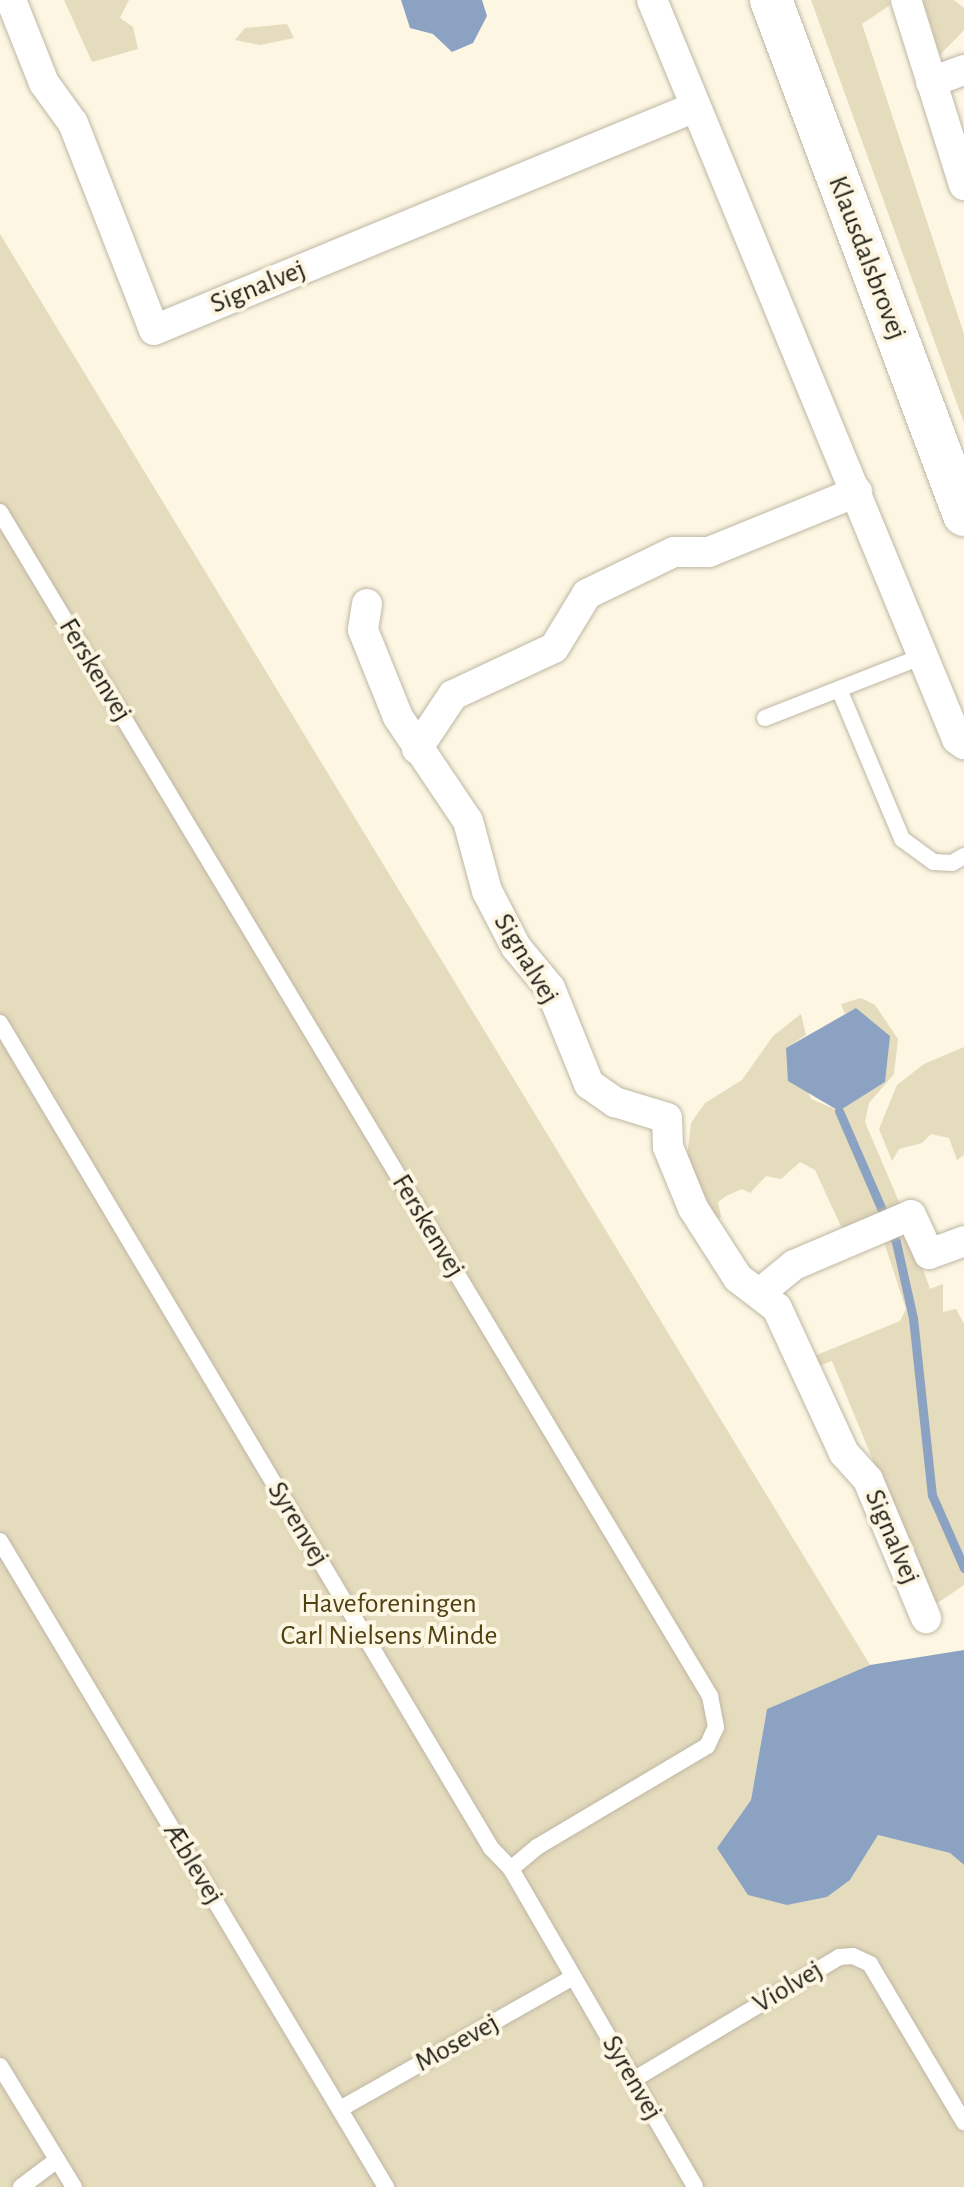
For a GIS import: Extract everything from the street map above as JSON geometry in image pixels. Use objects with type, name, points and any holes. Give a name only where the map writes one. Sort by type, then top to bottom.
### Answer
[{"type":"street","name":"Signalvej","points":[[11,0],[44,83],[73,123],[154,330],[695,107]]},
{"type":"street","points":[[652,0],[923,656],[964,744]]},
{"type":"street","name":"Klausdalsbrovej","points":[[771,0],[964,515]]},
{"type":"street","points":[[906,0],[964,185]]},
{"type":"street","points":[[931,82],[964,70]]},
{"type":"street","points":[[417,749],[453,695],[554,648],[587,594],[674,552],[709,552],[857,492]]},
{"type":"street","name":"Signalvej","points":[[367,604],[363,630],[398,717],[468,821],[487,891],[516,947],[550,988],[589,1084],[615,1102],[667,1118],[668,1147],[693,1208],[738,1278],[761,1292],[777,1308],[844,1453],[868,1480],[926,1618]]},
{"type":"street","points":[[761,1292],[794,1265],[909,1216],[929,1254],[964,1241]]},
{"type":"lane","name":"Ferskenvej","points":[[0,512],[710,1696],[716,1727],[707,1746],[537,1847],[511,1869]]},
{"type":"lane","points":[[765,718],[923,656]]},
{"type":"lane","points":[[839,689],[902,839],[934,862],[952,863],[964,856]]},
{"type":"lane","name":"Syrenvej","points":[[0,1023],[491,1848],[511,1869],[695,2187]]},
{"type":"lane","name":"Æblevej","points":[[0,1541],[386,2187]]},
{"type":"lane","name":"Violvej","points":[[633,2080],[839,1957],[853,1956],[870,1964],[964,2122]]},
{"type":"lane","name":"Mosevej","points":[[340,2109],[573,1977]]},
{"type":"lane","points":[[0,2066],[74,2187]]},
{"type":"lane","points":[[21,2187],[57,2160]]},
{"type":"green space","points":[[64,0],[129,0],[120,18],[133,27],[138,49],[92,62]]},
{"type":"green space","points":[[811,0],[888,0],[890,5],[862,24],[964,334],[964,423]]},
{"type":"green space","points":[[923,0],[954,0],[964,8],[964,30],[940,55]]},
{"type":"green space","points":[[287,24],[294,38],[260,45],[235,40],[245,28]]},
{"type":"green space","name":"Haveforeningen Carl Nielsens Minde","points":[[0,234],[870,1665],[767,1709],[751,1800],[717,1848],[787,1905],[827,1897],[850,1880],[878,1835],[950,1853],[964,1865],[964,2187],[0,2187]]},
{"type":"green space","points":[[861,998],[875,1005],[898,1039],[894,1074],[869,1103],[865,1122],[902,1209],[844,1233],[815,1170],[800,1162],[781,1179],[766,1176],[750,1193],[742,1189],[726,1196],[718,1202],[721,1217],[714,1222],[687,1157],[691,1123],[705,1103],[742,1080],[773,1036],[801,1014],[806,1035],[786,1048],[811,1099],[839,1111],[885,1082],[857,1008],[845,1014],[841,1004]]},
{"type":"green space","points":[[964,1047],[964,1155],[957,1160],[949,1138],[931,1134],[922,1143],[899,1149],[892,1161],[879,1129],[897,1085],[924,1064]]},
{"type":"green space","points":[[908,1227],[930,1289],[943,1284],[943,1312],[956,1309],[964,1324],[964,1585],[933,1606],[832,1361],[816,1367],[812,1357],[900,1321],[906,1309],[883,1239]]},
{"type":"water","points":[[401,0],[482,0],[487,16],[473,43],[452,52],[433,34],[410,28]]},
{"type":"water","points":[[856,1008],[890,1036],[885,1082],[839,1111],[788,1081],[786,1048]]},
{"type":"water","points":[[964,1650],[964,1865],[950,1853],[878,1835],[850,1880],[827,1897],[787,1905],[748,1895],[717,1848],[751,1800],[767,1709],[870,1665]]},
{"type":"waterway","points":[[839,1111],[896,1242],[913,1318],[932,1495],[964,1568]]}]
